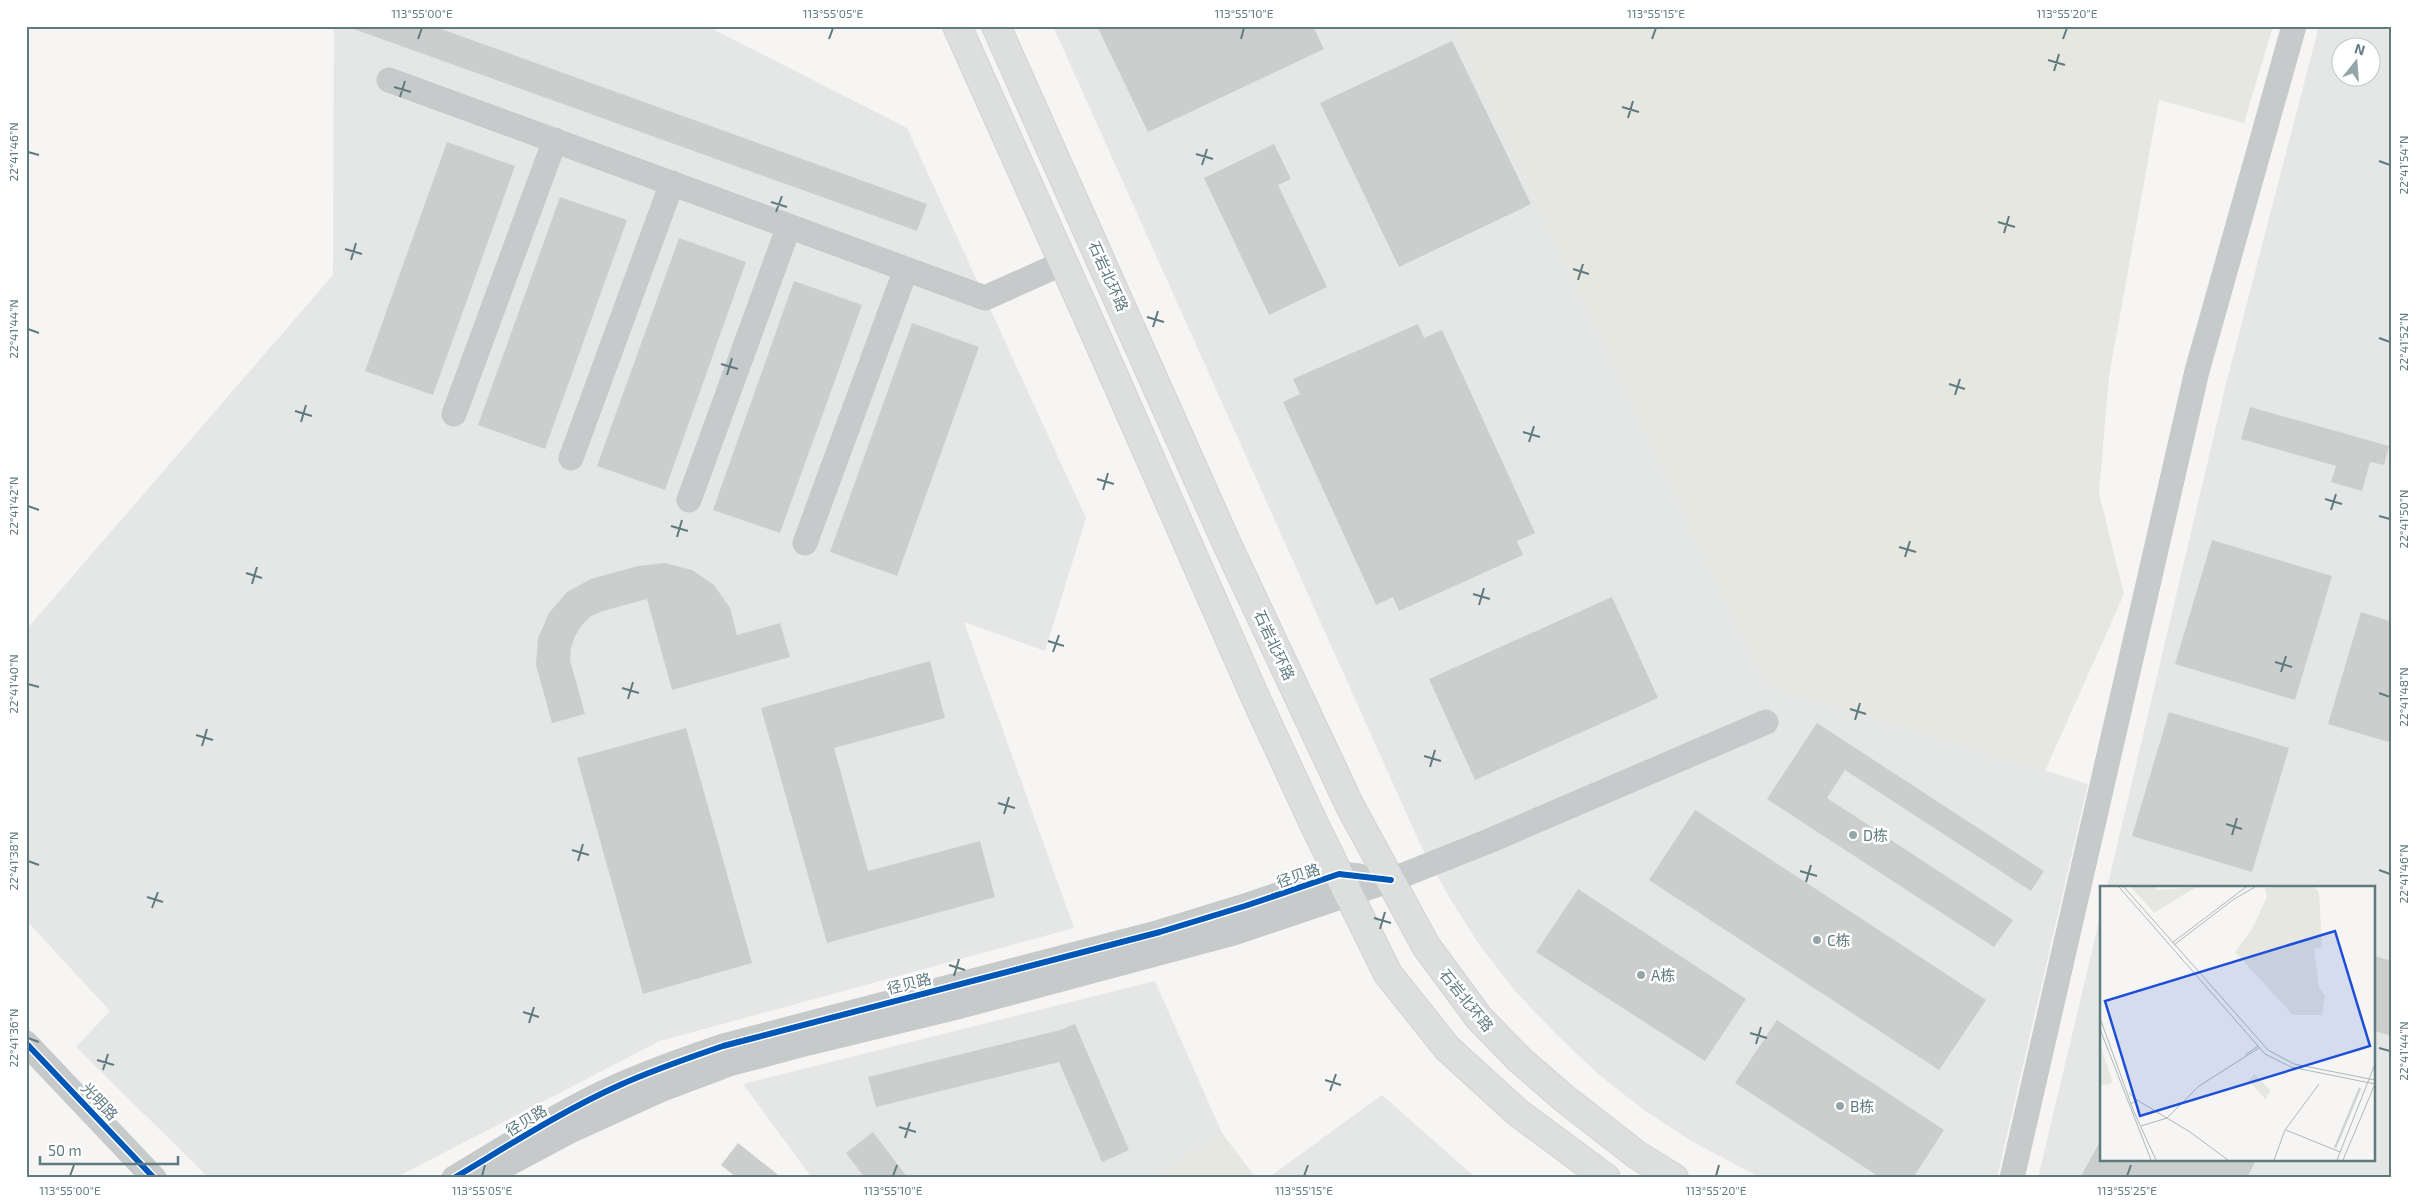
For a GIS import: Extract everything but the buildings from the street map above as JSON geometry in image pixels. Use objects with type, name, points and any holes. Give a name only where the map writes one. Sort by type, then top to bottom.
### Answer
[{"type":"main road","points":[[957,26],[1257,701],[1388,974],[1447,1048],[1517,1112],[1606,1178]]},
{"type":"main road","name":"石岩北环路","points":[[996,26],[1231,553],[1350,806],[1426,946],[1478,1018],[1520,1060],[1565,1099],[1637,1155],[1674,1178]]},
{"type":"street","points":[[2012,1178],[2197,371],[2294,26]]},
{"type":"street","points":[[389,80],[985,298],[1063,263]]},
{"type":"street","points":[[454,414],[555,140]]},
{"type":"street","points":[[571,458],[672,183]]},
{"type":"street","points":[[689,500],[789,226]]},
{"type":"street","points":[[805,543],[906,269]]},
{"type":"street","points":[[1391,880],[1489,841],[1766,722]]},
{"type":"street","name":"径贝路","points":[[454,1178],[560,1115],[618,1085],[723,1046],[1160,932],[1245,906],[1344,884],[1391,880]]},
{"type":"street","name":"径贝路","points":[[482,1178],[572,1130],[660,1090],[729,1064],[961,1006],[1234,933],[1344,884]]},
{"type":"street","name":"光明路","points":[[26,1043],[154,1178]]},
{"type":"shaded area","points":[[334,26],[707,26],[907,128],[1086,518],[1045,651],[964,622],[1074,928],[660,1041],[395,1178],[209,1178],[76,1047],[110,1011],[26,920],[26,630],[333,275]]},
{"type":"shaded area","points":[[1053,26],[1453,26],[1766,684],[2088,784],[1997,1178],[1761,1178],[1693,1142],[1644,1110],[1598,1074],[1516,992],[1480,946],[1449,897],[1421,846]]},
{"type":"shaded area","points":[[1453,26],[2273,26],[2244,123],[2159,100],[2109,376],[2099,493],[2124,594],[2045,771],[1766,684]]},
{"type":"shaded area","points":[[2319,26],[2392,26],[2392,1178],[2038,1178],[2100,917],[2100,1162],[2376,1162],[2376,886],[2107,886],[2227,380]]},
{"type":"shaded area","points":[[1155,981],[1222,1133],[1160,1178],[812,1178],[743,1084]]},
{"type":"shaded area","points":[[1382,1095],[1476,1178],[1268,1178]]},
{"type":"shaded area","points":[[1222,1133],[1256,1178],[1160,1178]]},
{"type":"cycle path","points":[[454,1178],[536,1129],[598,1095],[645,1074],[723,1046],[1160,932],[1339,874],[1391,880]]},
{"type":"cycle path","points":[[26,1043],[154,1178]]},
{"type":"place","name":"D栋","points":[[1853,835]]},
{"type":"place","name":"C栋","points":[[1817,940]]},
{"type":"place","name":"A栋","points":[[1641,975]]},
{"type":"place","name":"B栋","points":[[1840,1106]]}]
